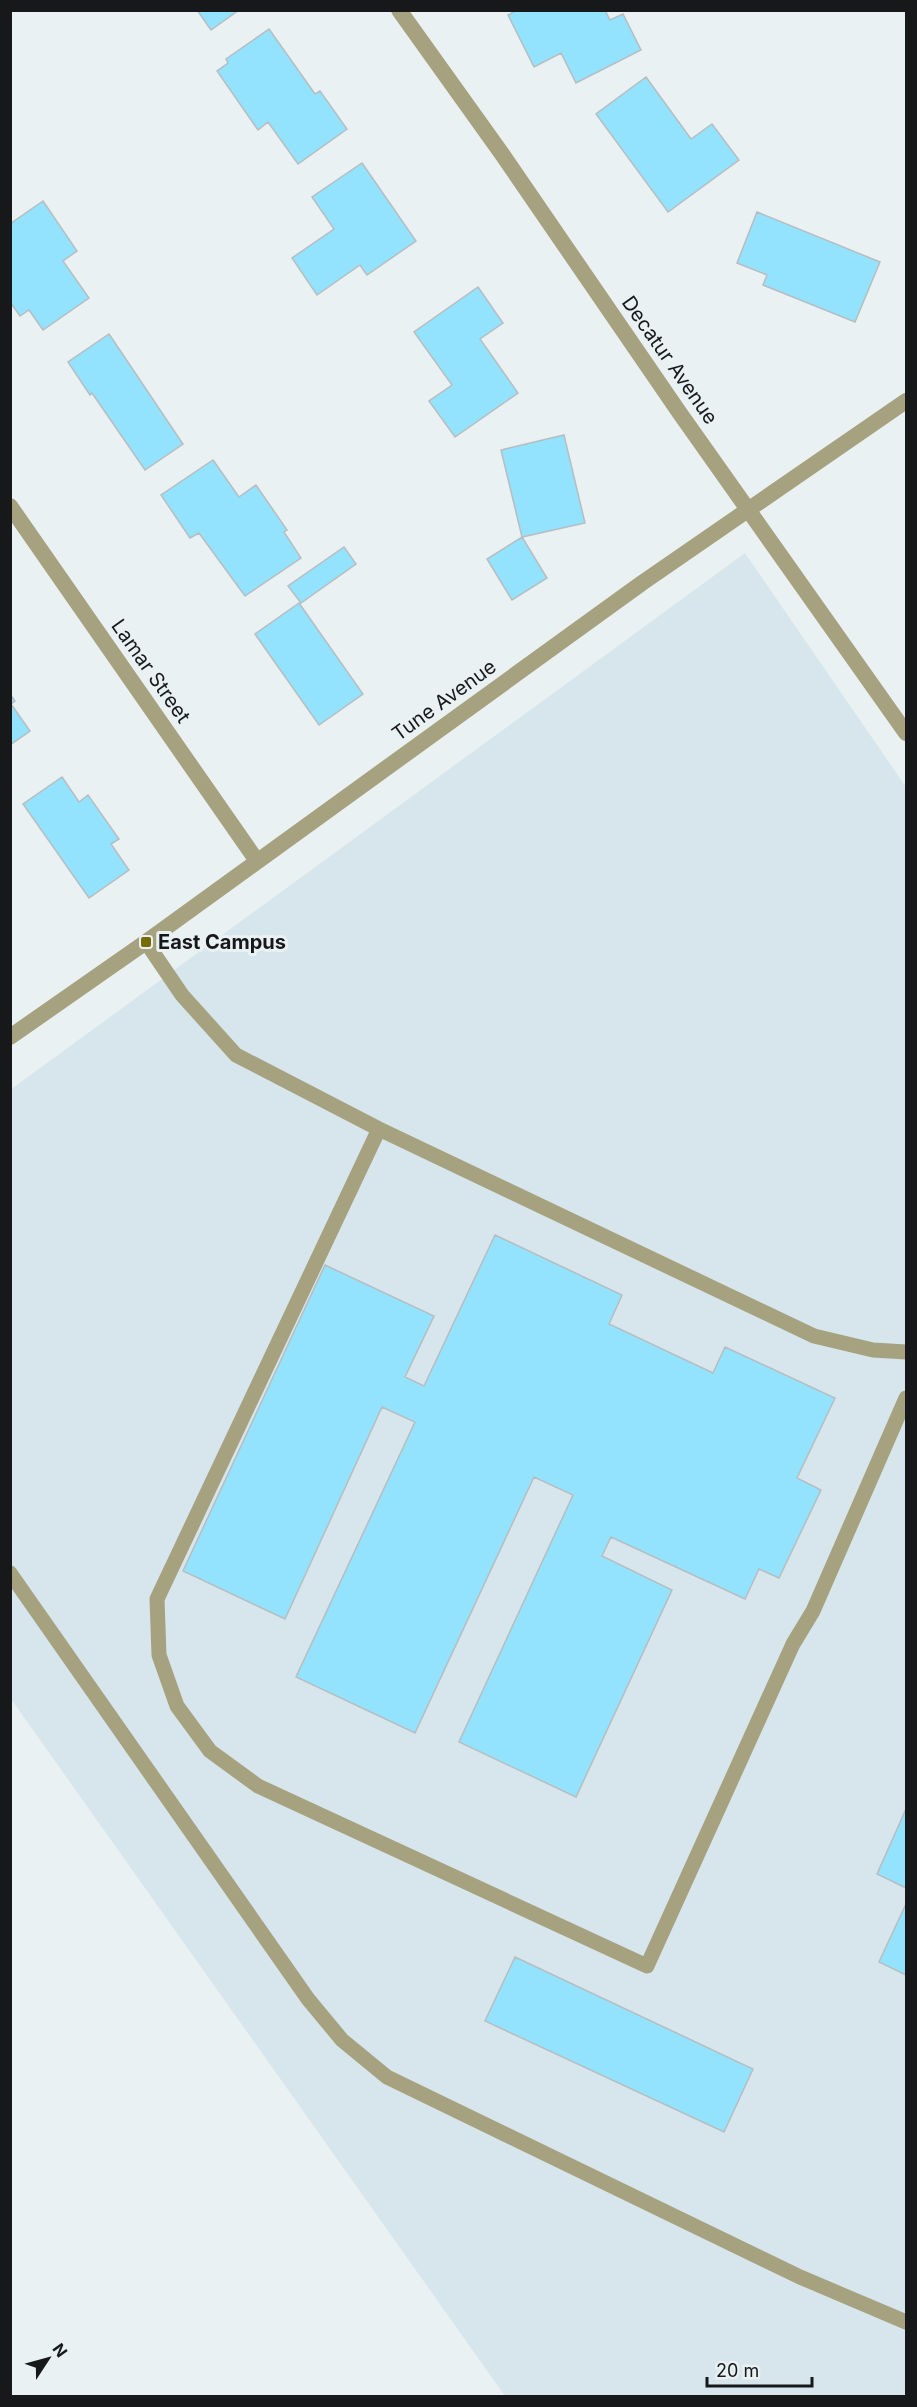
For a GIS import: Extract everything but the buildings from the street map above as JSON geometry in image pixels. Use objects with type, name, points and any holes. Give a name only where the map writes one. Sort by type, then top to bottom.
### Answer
[{"type":"street","name":"Decatur Avenue","points":[[399,10],[906,733]]},
{"type":"street","name":"Tune Avenue","points":[[10,1037],[146,942],[642,583],[906,401]]},
{"type":"street","name":"Lamar Street","points":[[10,506],[257,861]]},
{"type":"lane","points":[[146,942],[182,995],[236,1055],[379,1129],[814,1336],[873,1350],[906,1352]]},
{"type":"lane","points":[[379,1129],[158,1599],[159,1655],[177,1706],[210,1751],[258,1786],[647,1966],[793,1644],[813,1611],[906,1398]]},
{"type":"lane","points":[[10,1573],[309,1999],[342,2040],[387,2077],[800,2277],[906,2322]]},
{"type":"shaded area","points":[[745,553],[906,787],[906,2396],[505,2396],[11,1699],[10,1090]]},
{"type":"place","name":"East Campus","points":[[146,942]]}]
